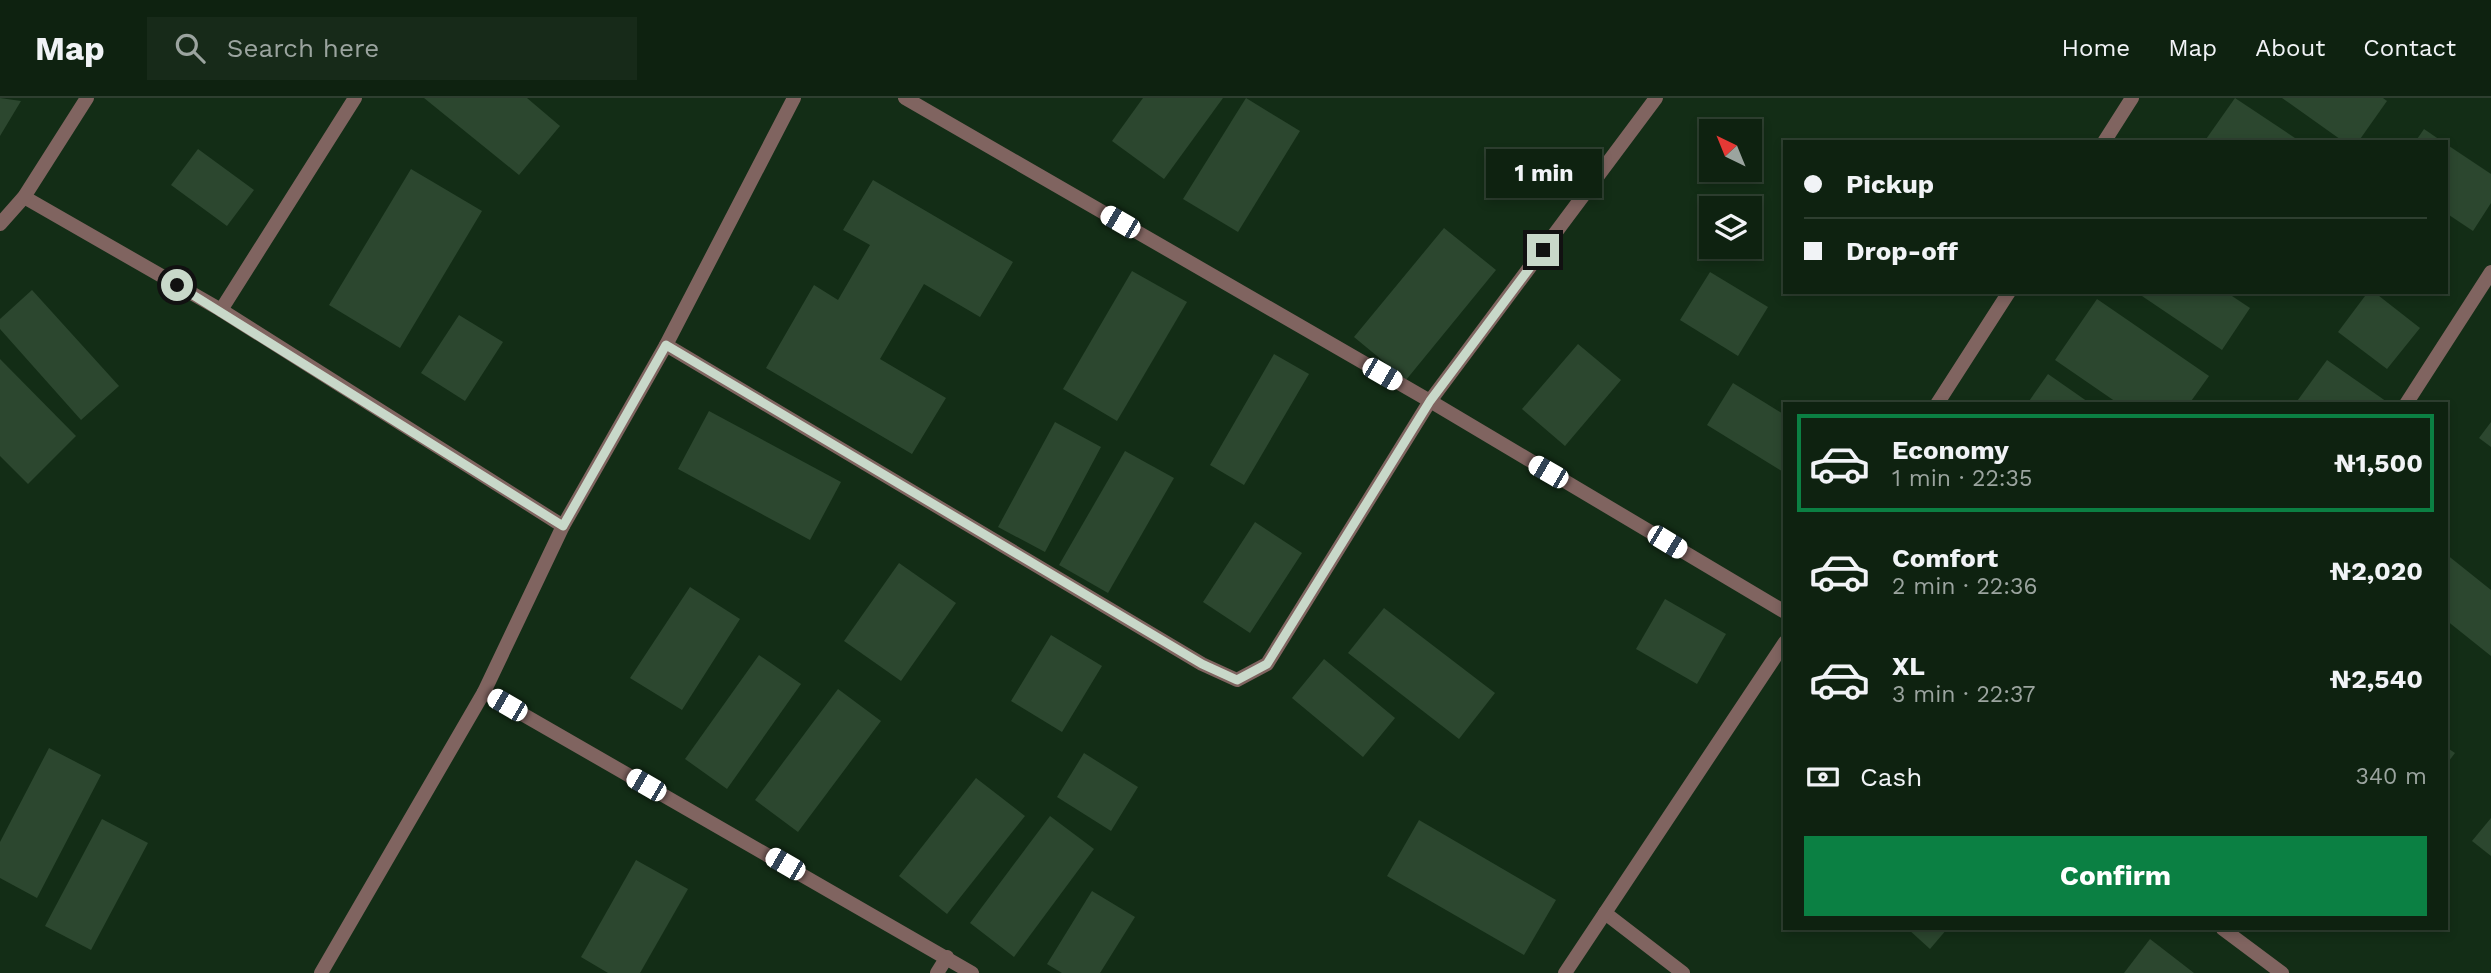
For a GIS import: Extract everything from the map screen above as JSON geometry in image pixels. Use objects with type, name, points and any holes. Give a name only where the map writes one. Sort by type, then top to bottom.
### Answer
[{"type":"street","points":[[0,224],[24,197],[87,98]]},
{"type":"street","points":[[221,310],[355,98]]},
{"type":"street","points":[[321,973],[484,692],[563,526],[666,345],[794,98]]},
{"type":"street","points":[[905,98],[1430,401],[1783,611]]},
{"type":"street","points":[[666,345],[1202,664],[1237,680],[1267,664],[1430,401],[1656,98]]},
{"type":"street","points":[[2105,140],[2132,98]]},
{"type":"street","points":[[24,197],[221,310],[563,526]]},
{"type":"street","points":[[2407,402],[2491,272]]},
{"type":"street","points":[[1938,402],[2007,294]]},
{"type":"street","points":[[1565,973],[1783,645]]},
{"type":"street","points":[[484,692],[972,973]]},
{"type":"street","points":[[1605,913],[1683,973]]},
{"type":"street","points":[[2223,930],[2282,973]]},
{"type":"street","points":[[937,973],[947,957]]},
{"type":"building","points":[[0,98],[21,101],[0,136]]},
{"type":"building","points":[[424,98],[527,98],[560,126],[519,175]]},
{"type":"building","points":[[1143,98],[1223,98],[1164,179],[1112,141]]},
{"type":"building","points":[[1246,98],[1300,131],[1238,232],[1183,199]]},
{"type":"building","points":[[2235,98],[2298,140],[2205,140]]},
{"type":"building","points":[[2282,98],[2383,98],[2387,101],[2359,140],[2341,140]]},
{"type":"building","points":[[2424,129],[2440,140],[2416,140]]},
{"type":"building","points":[[2448,145],[2491,174],[2491,203],[2473,231],[2448,214]]},
{"type":"building","points":[[198,149],[254,190],[227,226],[171,185]]},
{"type":"building","points":[[411,169],[482,211],[400,348],[329,305]]},
{"type":"building","points":[[873,180],[1013,262],[980,317],[924,284],[880,359],[946,398],[912,454],[766,368],[814,285],[838,300],[870,245],[843,230]]},
{"type":"building","points":[[1444,228],[1496,270],[1406,380],[1354,337]]},
{"type":"building","points":[[1132,271],[1187,302],[1117,421],[1063,389]]},
{"type":"building","points":[[1710,272],[1768,307],[1738,356],[1680,320]]},
{"type":"building","points":[[32,290],[119,386],[81,420],[0,329],[0,319]]},
{"type":"building","points":[[2139,294],[2229,294],[2250,308],[2222,350]]},
{"type":"building","points":[[2366,294],[2377,294],[2420,328],[2387,369],[2338,332]]},
{"type":"building","points":[[2097,299],[2209,376],[2190,402],[2116,402],[2055,360]]},
{"type":"building","points":[[459,315],[503,342],[465,401],[421,373]]},
{"type":"building","points":[[1578,344],[1621,380],[1565,446],[1522,409]]},
{"type":"building","points":[[1274,354],[1309,374],[1244,485],[1210,465]]},
{"type":"building","points":[[0,359],[76,436],[28,484],[0,456]]},
{"type":"building","points":[[2327,360],[2387,402],[2296,402]]},
{"type":"building","points":[[2048,374],[2088,402],[2028,402]]},
{"type":"building","points":[[1733,383],[1783,414],[1783,472],[1707,425]]},
{"type":"building","points":[[709,411],[841,482],[810,540],[678,469]]},
{"type":"building","points":[[1055,422],[1101,447],[1045,552],[998,527]]},
{"type":"building","points":[[2491,422],[2491,447],[2479,438]]},
{"type":"building","points":[[1125,451],[1174,478],[1108,593],[1059,565]]},
{"type":"building","points":[[1255,522],[1302,553],[1250,633],[1203,602]]},
{"type":"building","points":[[2448,556],[2491,590],[2491,656],[2448,622]]},
{"type":"building","points":[[899,563],[956,603],[901,681],[844,641]]},
{"type":"building","points":[[690,587],[740,619],[682,710],[630,678]]},
{"type":"building","points":[[1665,599],[1726,634],[1697,684],[1636,649]]},
{"type":"building","points":[[1384,608],[1495,693],[1459,739],[1348,653]]},
{"type":"building","points":[[1051,635],[1102,666],[1062,732],[1011,701]]},
{"type":"building","points":[[759,655],[801,684],[727,789],[685,759]]},
{"type":"building","points":[[1324,659],[1395,718],[1363,757],[1292,698]]},
{"type":"building","points":[[838,689],[881,721],[798,832],[755,800]]},
{"type":"building","points":[[49,748],[101,775],[37,898],[0,878],[0,842]]},
{"type":"building","points":[[2448,748],[2455,753],[2448,762]]},
{"type":"building","points":[[1084,753],[1138,787],[1111,831],[1057,797]]},
{"type":"building","points":[[976,778],[1025,816],[947,914],[899,876]]},
{"type":"building","points":[[1050,816],[1094,849],[1014,957],[970,923]]},
{"type":"building","points":[[2491,818],[2491,856],[2472,841]]},
{"type":"building","points":[[102,819],[148,843],[91,950],[45,926]]},
{"type":"building","points":[[1419,820],[1556,900],[1524,955],[1387,876]]},
{"type":"building","points":[[636,860],[688,889],[640,973],[608,973],[581,957]]},
{"type":"building","points":[[1092,891],[1135,917],[1100,973],[1062,973],[1047,964]]},
{"type":"building","points":[[1909,930],[1946,930],[1930,949]]},
{"type":"building","points":[[2150,939],[2194,973],[2124,973]]},
{"type":"route","points":[[177,285],[563,526],[666,345],[1202,664],[1237,680],[1267,664],[1430,401],[1543,250]]}]
